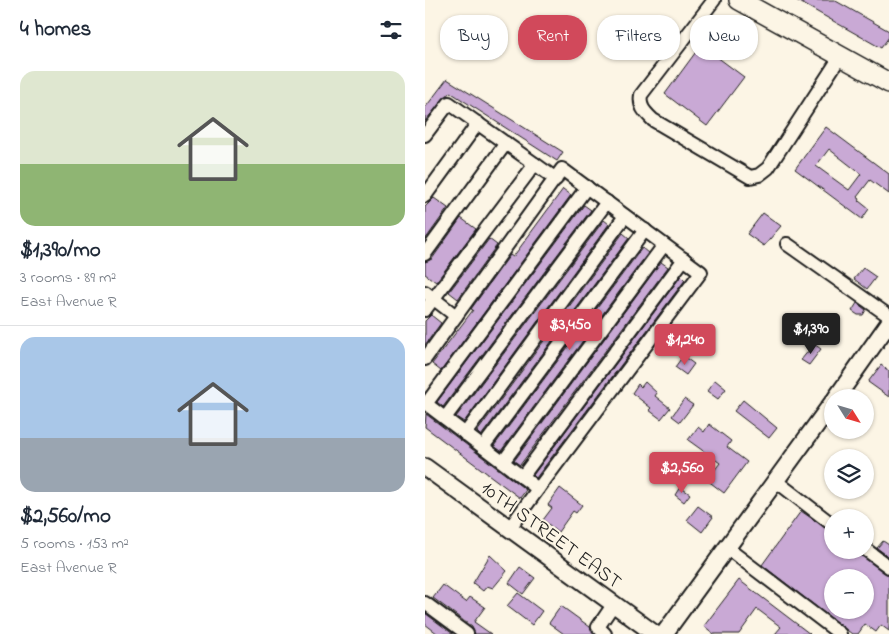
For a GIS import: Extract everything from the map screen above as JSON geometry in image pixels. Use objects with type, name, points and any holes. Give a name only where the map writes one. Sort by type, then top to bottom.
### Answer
[{"type":"highway","points":[[739,0],[889,83]]},
{"type":"main road","points":[[842,389],[888,324]]},
{"type":"main road","points":[[664,634],[824,414]]},
{"type":"main road","name":"10TH STREET EAST","points":[[425,467],[655,634]]},
{"type":"lane","points":[[714,0],[641,95],[640,101],[642,109],[653,120],[750,177],[759,175],[768,168],[840,56]]},
{"type":"lane","points":[[425,135],[449,103],[555,179]]},
{"type":"lane","points":[[425,196],[478,123]]},
{"type":"lane","points":[[425,254],[506,143]]},
{"type":"lane","points":[[425,310],[429,296],[535,164]]},
{"type":"lane","points":[[425,359],[563,169],[701,272],[509,529]]},
{"type":"lane","points":[[538,489],[425,403],[587,187]]},
{"type":"lane","points":[[445,418],[607,202]]},
{"type":"lane","points":[[465,434],[625,216]]},
{"type":"lane","points":[[483,447],[645,230]]},
{"type":"lane","points":[[787,244],[888,324]]},
{"type":"lane","points":[[503,462],[664,245]]},
{"type":"lane","points":[[522,477],[684,259]]},
{"type":"lane","points":[[429,296],[456,316]]},
{"type":"lane","points":[[776,481],[824,518]]},
{"type":"lane","points":[[727,548],[840,634]]},
{"type":"lane","points":[[874,556],[889,567]]},
{"type":"lane","points":[[425,603],[467,634]]},
{"type":"lane","points":[[605,634],[598,627],[613,605]]},
{"type":"building","points":[[796,0],[834,0],[889,31],[889,37],[881,48]]},
{"type":"building","points":[[690,60],[721,60],[744,77],[707,126],[665,94]]},
{"type":"building","points":[[447,79],[563,152],[557,161],[450,92],[425,121],[425,108]]},
{"type":"building","points":[[826,127],[889,174],[889,194],[870,180],[857,197],[869,209],[862,219],[795,169]],"holes":[[[829,149],[861,174],[849,190],[816,166]]]},
{"type":"building","points":[[563,189],[571,195],[441,371],[432,364],[473,310],[471,309],[510,255],[513,257]]},
{"type":"building","points":[[434,198],[448,208],[425,240],[425,207]]},
{"type":"building","points":[[584,205],[591,210],[443,407],[437,402]]},
{"type":"building","points":[[763,213],[781,226],[764,246],[747,234]]},
{"type":"building","points":[[461,218],[476,229],[436,282],[425,274],[425,262],[432,259]]},
{"type":"building","points":[[604,220],[609,224],[464,422],[456,417]]},
{"type":"building","points":[[623,233],[629,238],[481,436],[477,432]]},
{"type":"building","points":[[489,239],[497,245],[458,299],[449,292]]},
{"type":"building","points":[[642,248],[648,253],[501,451],[494,446]]},
{"type":"building","points":[[661,262],[668,267],[520,465],[514,461]]},
{"type":"building","points":[[863,268],[876,277],[867,289],[854,279]]},
{"type":"building","points":[[681,276],[685,280],[536,478],[533,475]]},
{"type":"building","points":[[857,303],[866,310],[863,315],[858,315],[852,311]]},
{"type":"building","points":[[431,315],[441,323],[425,345],[425,321]]},
{"type":"building","points":[[814,344],[821,349],[809,365],[801,360]]},
{"type":"building","points":[[683,356],[694,364],[686,375],[675,367]]},
{"type":"building","points":[[881,365],[889,371],[889,397],[868,382]]},
{"type":"building","points":[[715,380],[726,389],[718,399],[707,391]]},
{"type":"building","points":[[645,382],[657,393],[655,396],[670,408],[661,419],[649,410],[651,408],[632,393],[638,384],[641,387]]},
{"type":"building","points":[[684,399],[693,405],[680,422],[672,416]]},
{"type":"building","points":[[743,400],[777,428],[769,438],[734,411]]},
{"type":"building","points":[[426,414],[526,490],[520,498],[425,427]]},
{"type":"building","points":[[709,424],[731,441],[727,447],[747,462],[724,493],[707,480],[720,463],[688,440],[698,427],[704,432]]},
{"type":"building","points":[[687,460],[695,467],[688,476],[680,469]]},
{"type":"building","points":[[680,487],[690,494],[684,502],[675,495]]},
{"type":"building","points":[[560,488],[582,505],[576,513],[573,511],[558,532],[543,520],[552,508],[548,505]]},
{"type":"building","points":[[698,506],[713,517],[702,532],[687,520]]},
{"type":"building","points":[[801,511],[824,527],[824,559],[868,559],[889,575],[889,631],[881,625],[876,632],[865,624],[858,634],[852,634],[832,619],[874,619],[874,569],[824,569],[824,613],[762,565]]},
{"type":"building","points":[[883,541],[889,545],[889,557],[877,548]]},
{"type":"building","points":[[490,555],[507,571],[493,588],[487,586],[483,591],[473,583]]},
{"type":"building","points":[[520,567],[535,578],[523,594],[509,583]]},
{"type":"building","points":[[739,580],[810,634],[775,634],[781,627],[757,609],[739,634],[714,634],[704,626]]},
{"type":"building","points":[[443,585],[466,602],[470,597],[485,607],[474,622],[491,634],[475,634],[472,627],[433,598]]},
{"type":"building","points":[[518,593],[542,611],[532,625],[507,606]]},
{"type":"building","points":[[561,606],[590,627],[594,634],[564,634],[549,623]]},
{"type":"building","points":[[425,613],[453,634],[438,634],[425,624]]}]
